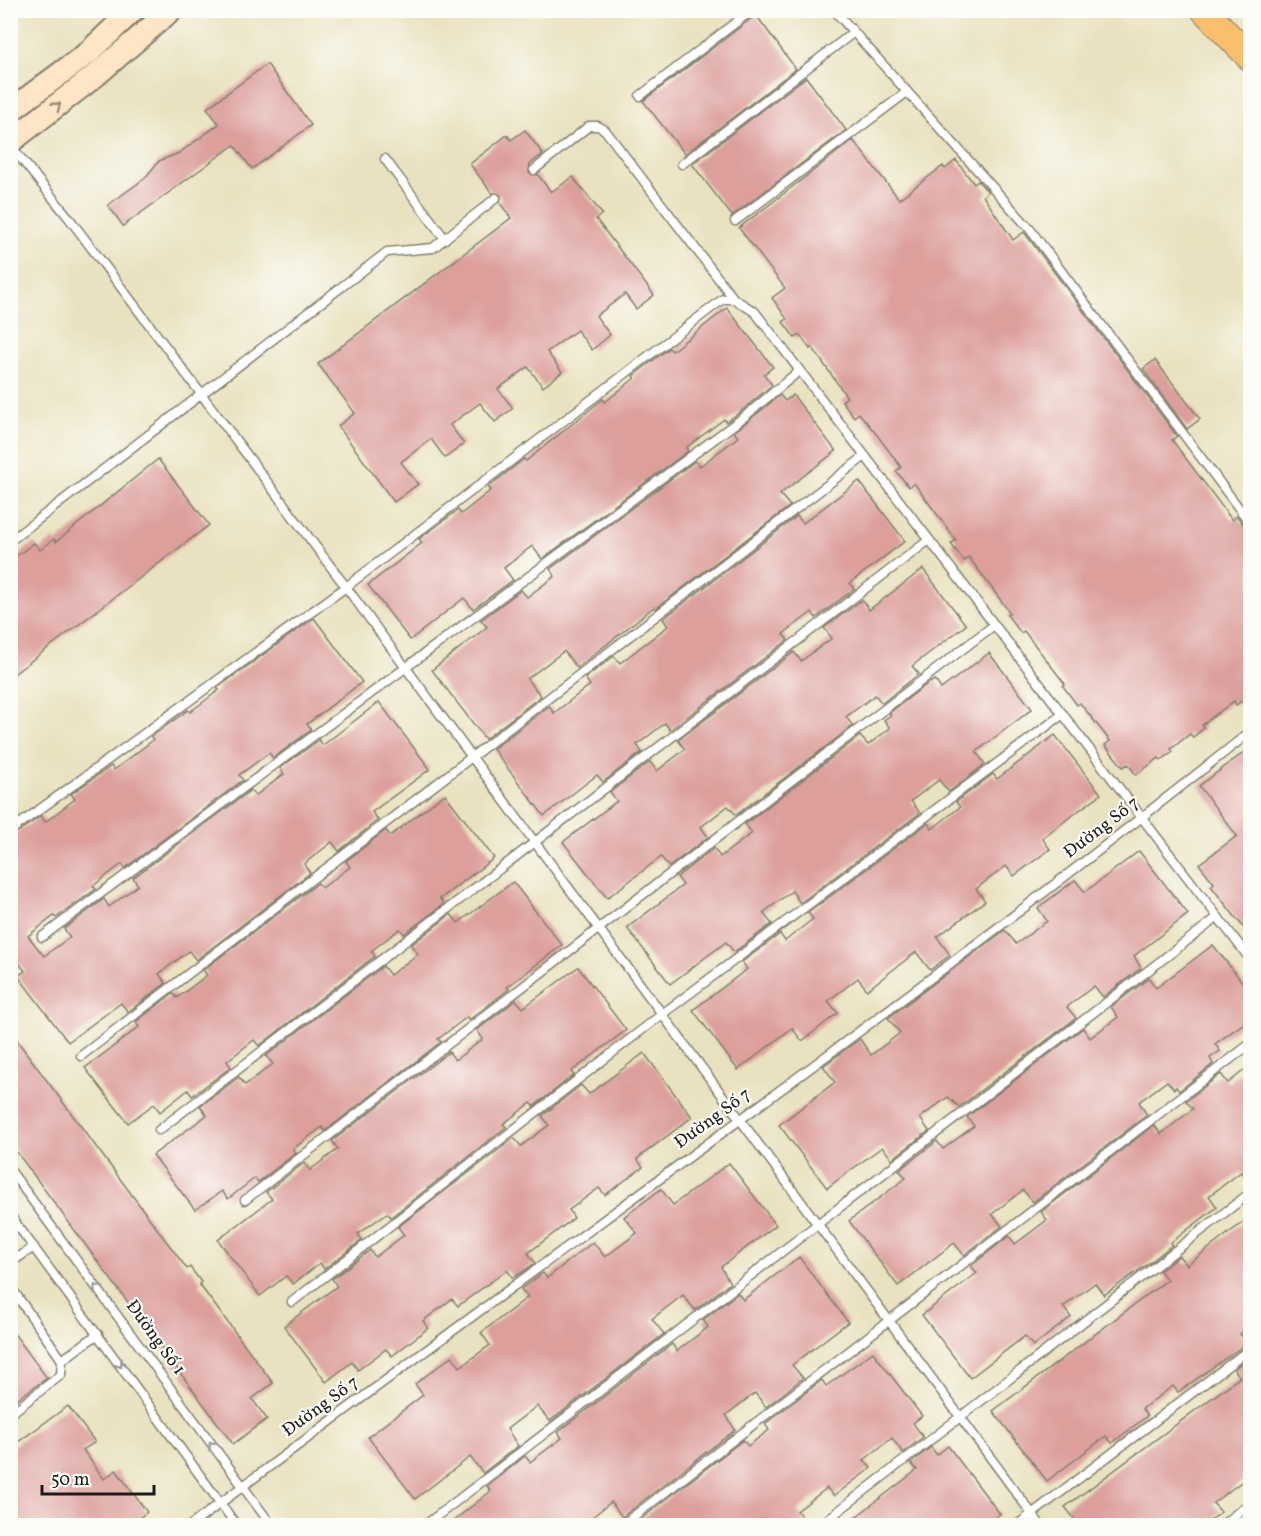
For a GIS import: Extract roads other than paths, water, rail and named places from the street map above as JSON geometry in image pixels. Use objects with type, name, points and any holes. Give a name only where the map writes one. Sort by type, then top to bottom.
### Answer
[{"type":"main road","points":[[10,111],[88,52],[133,10]]},
{"type":"main road","points":[[10,143],[96,75],[171,10]]},
{"type":"main road","points":[[1204,10],[1251,58]]},
{"type":"lane","points":[[640,96],[752,10]]},
{"type":"lane","points":[[834,10],[1029,228],[1251,523]]},
{"type":"lane","points":[[682,164],[854,32]]},
{"type":"lane","points":[[735,221],[908,92]]},
{"type":"lane","points":[[534,170],[589,126],[605,130],[734,299],[755,312],[1251,959]]},
{"type":"lane","points":[[10,143],[346,587],[739,1121],[1041,1526]]},
{"type":"lane","points":[[385,159],[445,239]]},
{"type":"lane","points":[[10,541],[387,252],[433,248],[496,198]]},
{"type":"lane","points":[[10,831],[346,587],[723,300],[734,299]]},
{"type":"lane","points":[[42,937],[744,417],[800,371]]},
{"type":"lane","points":[[81,1056],[865,456]]},
{"type":"lane","points":[[159,1130],[929,540]]},
{"type":"lane","points":[[245,1200],[994,624]]},
{"type":"lane","points":[[292,1302],[661,1015],[1063,714]]},
{"type":"lane","name":"Đường Số 7","points":[[190,1526],[242,1485],[739,1121],[1142,818],[1251,732]]},
{"type":"lane","points":[[424,1526],[1218,917]]},
{"type":"lane","points":[[621,1526],[1251,1044]]},
{"type":"lane","name":"Đường Số 1","points":[[10,1170],[272,1526]]},
{"type":"lane","points":[[819,1526],[1251,1193]]},
{"type":"lane","points":[[10,1215],[237,1526]]},
{"type":"lane","points":[[10,1263],[34,1247]]},
{"type":"lane","points":[[10,1286],[62,1360],[61,1375],[10,1414]]},
{"type":"lane","points":[[62,1360],[98,1334]]},
{"type":"lane","points":[[1016,1526],[1251,1349]]},
{"type":"lane","points":[[1221,1526],[1251,1503]]}]
